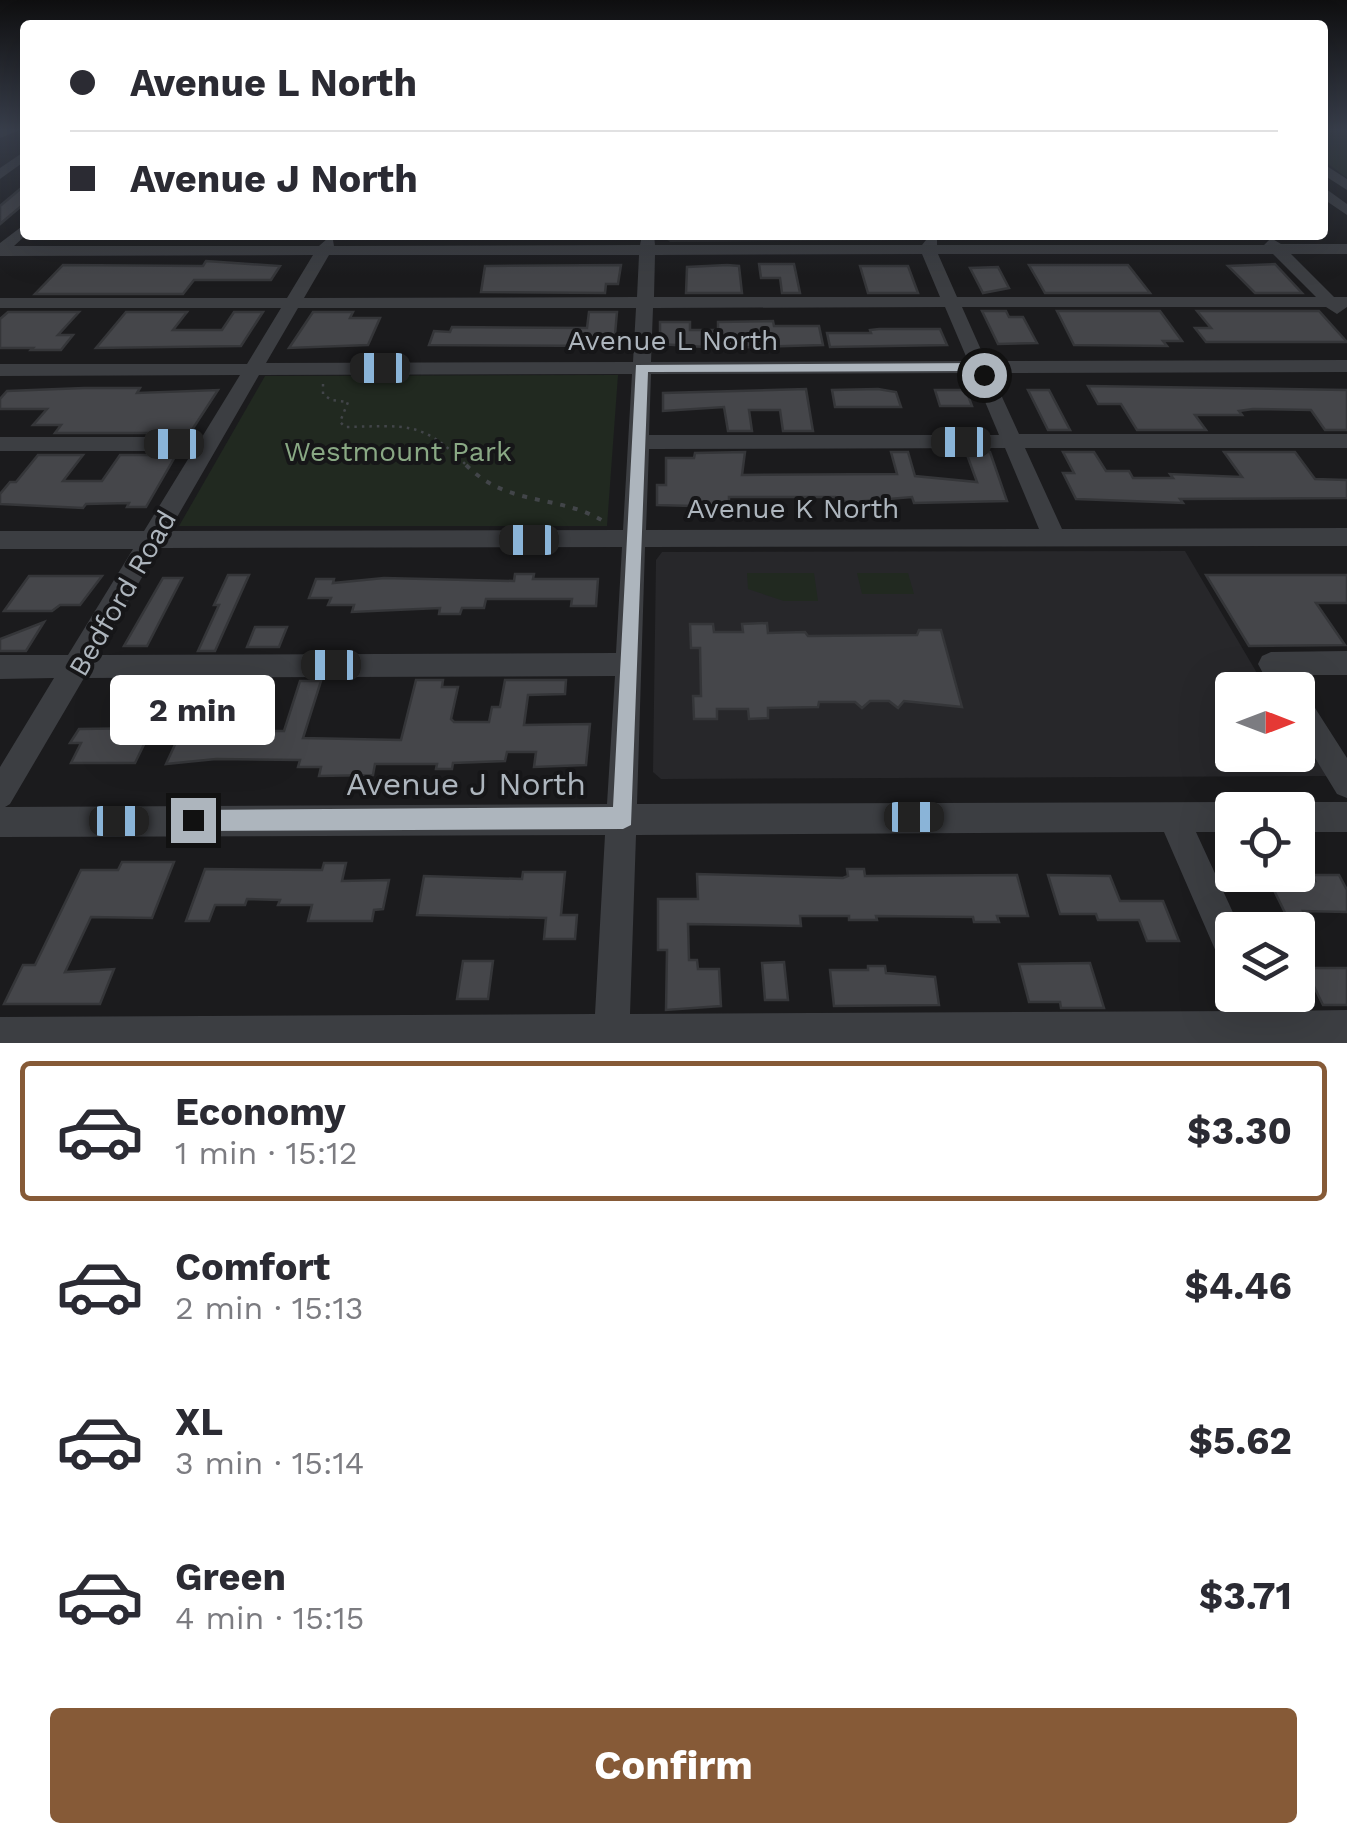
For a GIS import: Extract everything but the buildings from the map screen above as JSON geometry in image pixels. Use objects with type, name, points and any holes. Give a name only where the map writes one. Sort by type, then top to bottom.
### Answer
[{"type":"street","points":[[0,251],[20,233]]},
{"type":"street","points":[[1267,240],[1339,302],[1347,318]]},
{"type":"street","points":[[0,251],[577,242],[1347,248]]},
{"type":"street","points":[[611,1036],[648,242]]},
{"type":"street","points":[[929,242],[1054,537]]},
{"type":"street","name":"Bedford Road","points":[[0,794],[80,666],[329,243]]},
{"type":"street","points":[[0,303],[1339,302]]},
{"type":"street","name":"Avenue L North","points":[[0,370],[1347,366]]},
{"type":"street","points":[[637,442],[1347,441]]},
{"type":"street","points":[[0,444],[208,444]]},
{"type":"street","name":"Avenue K North","points":[[0,540],[634,532],[1347,537]]},
{"type":"street","points":[[1276,672],[1270,664],[1347,663]]},
{"type":"street","points":[[0,667],[629,664]]},
{"type":"street","points":[[1315,733],[1347,784]]},
{"type":"street","points":[[1173,817],[1215,912]]},
{"type":"street","name":"Avenue J North","points":[[0,822],[1215,817]]},
{"type":"street","points":[[1315,817],[1347,817]]},
{"type":"street","points":[[1261,1012],[1272,1036]]},
{"type":"street","points":[[0,1035],[1272,1036],[1347,1028]]},
{"type":"path","points":[[315,376],[324,384],[323,394],[331,400],[348,402],[340,422],[345,427],[425,431],[483,482],[502,492],[552,505],[587,508],[607,523],[634,532]]},
{"type":"shaded area","points":[[667,240],[925,240],[670,242]]},
{"type":"shaded area","points":[[1185,551],[1256,672],[1215,672],[1215,772],[1315,772],[1315,750],[1330,776],[661,779],[653,772],[656,560],[662,552]]},
{"type":"green space","name":"Westmount Park","points":[[618,375],[607,526],[179,526],[265,376]]},
{"type":"green space","points":[[747,573],[814,573],[818,601],[784,601],[748,589]]},
{"type":"green space","points":[[857,573],[908,573],[914,594],[862,594]]},
{"type":"route","points":[[193,820],[623,818],[641,368],[981,367],[984,375]]}]
